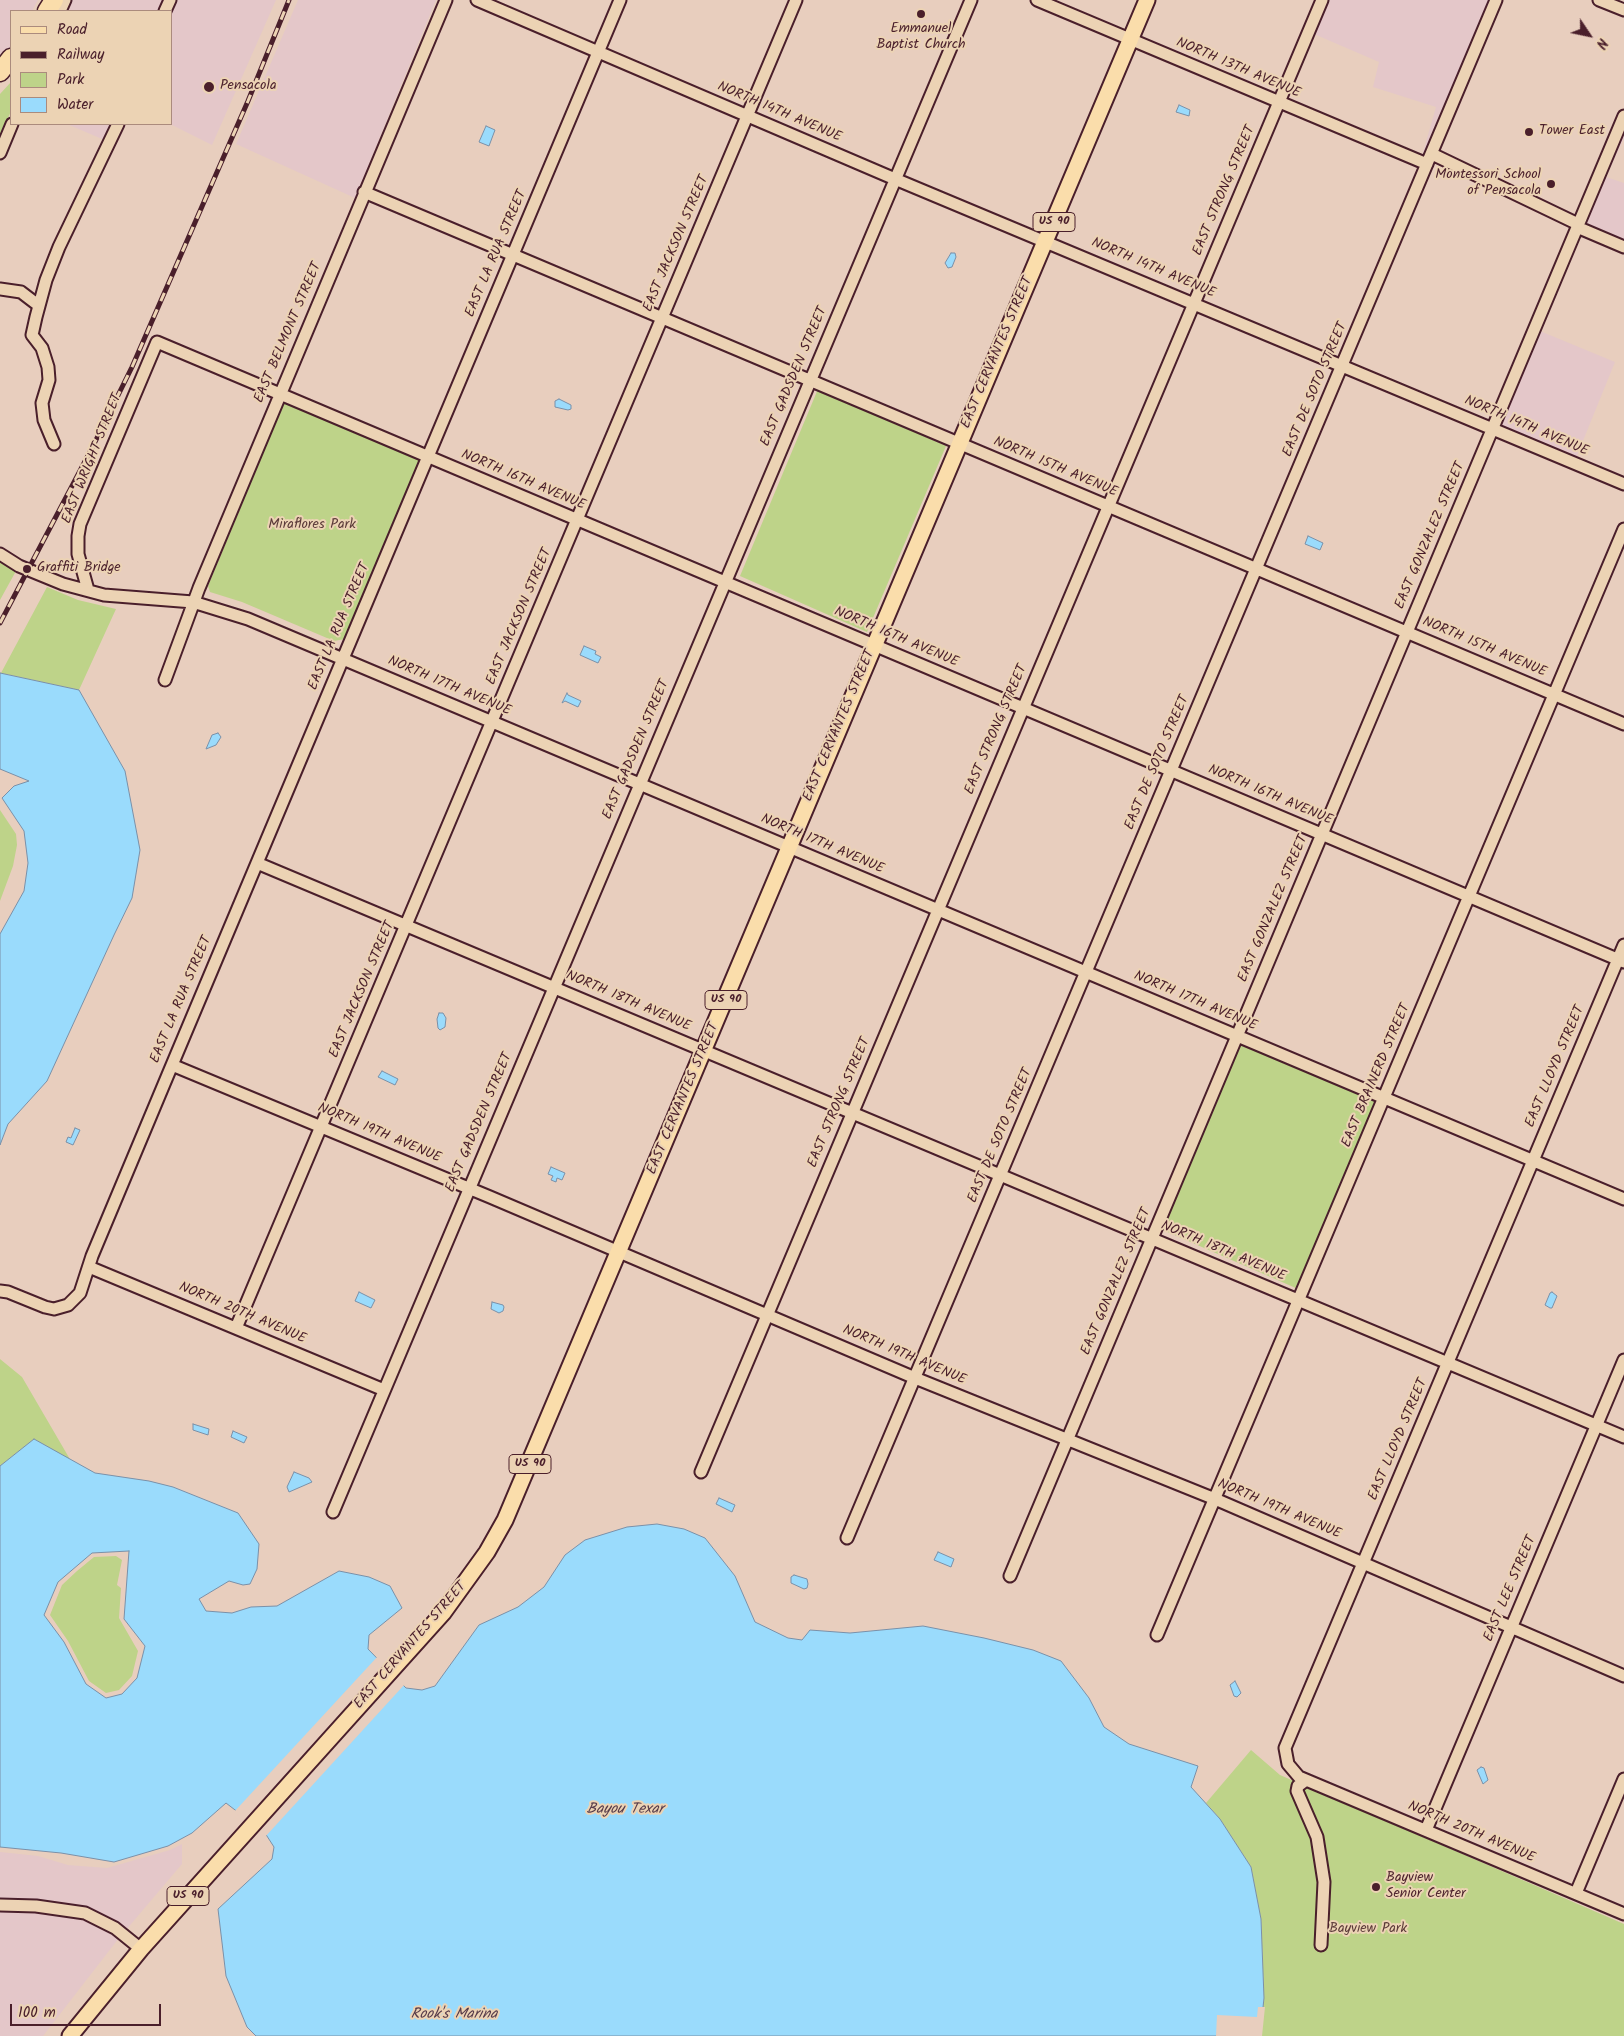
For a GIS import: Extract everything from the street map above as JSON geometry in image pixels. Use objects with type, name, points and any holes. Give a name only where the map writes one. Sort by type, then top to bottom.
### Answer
[{"type":"highway","points":[[0,72],[10,59]]},
{"type":"main road","name":"EAST CERVANTES STREET","points":[[70,2036],[141,1949],[443,1613],[464,1586],[505,1520],[620,1252],[1147,0]]},
{"type":"street","name":"EAST BELMONT STREET","points":[[165,680],[193,602],[446,0]]},
{"type":"street","name":"NORTH 14TH AVENUE","points":[[477,0],[895,179],[1046,240],[1624,484]]},
{"type":"street","name":"EAST LA RUA STREET","points":[[0,1291],[8,1292],[45,1307],[61,1308],[74,1301],[80,1293],[172,1065],[620,0]]},
{"type":"street","name":"EAST JACKSON STREET","points":[[236,1328],[796,0]]},
{"type":"street","name":"EAST GADSDEN STREET","points":[[333,1512],[970,0]]},
{"type":"street","name":"NORTH 13TH AVENUE","points":[[1037,0],[1278,102],[1429,159],[1624,248]]},
{"type":"street","name":"EAST STRONG STREET","points":[[701,1472],[1322,0]]},
{"type":"street","name":"EAST DE SOTO STREET","points":[[847,1538],[1496,0]]},
{"type":"street","points":[[1600,0],[1624,10]]},
{"type":"street","name":"EAST GONZALEZ STREET","points":[[1010,1576],[1624,116]]},
{"type":"street","points":[[0,153],[12,125]]},
{"type":"street","points":[[54,444],[44,420],[42,403],[49,380],[48,367],[42,348],[32,335],[38,306],[59,247],[118,125]]},
{"type":"street","name":"NORTH 15TH AVENUE","points":[[364,192],[1624,724]]},
{"type":"street","points":[[0,289],[21,292],[38,306]]},
{"type":"street","name":"NORTH 16TH AVENUE","points":[[157,342],[1621,960]]},
{"type":"street","name":"EAST WRIGHT STREET","points":[[88,590],[78,554],[80,524],[157,342]]},
{"type":"street","name":"EAST BRAINERD STREET","points":[[1157,1635],[1624,529]]},
{"type":"street","name":"NORTH 17TH AVENUE","points":[[0,554],[20,566],[63,584],[104,595],[193,602],[248,619],[1624,1200]]},
{"type":"street","name":"NORTH 18TH AVENUE","points":[[257,862],[1624,1437]]},
{"type":"street","name":"EAST LLOYD STREET","points":[[1306,1780],[1293,1772],[1288,1764],[1285,1748],[1533,1161],[1621,960],[1624,945]]},
{"type":"street","name":"NORTH 19TH AVENUE","points":[[172,1065],[469,1188],[915,1378],[1215,1499],[1624,1676]]},
{"type":"street","name":"NORTH 20TH AVENUE","points":[[89,1267],[384,1390]]},
{"type":"street","name":"EAST LEE STREET","points":[[1426,1830],[1624,1360]]},
{"type":"street","points":[[1576,1893],[1624,1779]]},
{"type":"street","points":[[1306,1780],[1301,1783],[1297,1791],[1317,1837],[1320,1855],[1324,1882],[1322,1945]]},
{"type":"street","name":"NORTH 20TH AVENUE","points":[[1306,1780],[1624,1914]]},
{"type":"street","points":[[0,1905],[36,1906],[84,1913],[115,1928],[141,1949]]},
{"type":"shaded area","points":[[0,0],[38,0],[33,10],[10,10],[10,49],[0,59]]},
{"type":"shaded area","points":[[71,0],[276,0],[212,145],[172,125],[172,10],[67,10]]},
{"type":"shaded area","points":[[298,0],[436,0],[355,198],[236,144]]},
{"type":"shaded area","points":[[1328,0],[1490,0],[1424,157],[1422,156],[1436,107],[1373,87],[1379,62],[1314,34]]},
{"type":"shaded area","points":[[69,125],[126,125],[116,145]]},
{"type":"shaded area","points":[[1624,131],[1624,138],[1606,177],[1624,183],[1624,242],[1584,225]]},
{"type":"shaded area","points":[[1540,331],[1615,362],[1576,458],[1500,426]]},
{"type":"shaded area","points":[[182,1844],[182,1864],[126,1930],[102,1915],[86,1908],[35,1900],[0,1899],[0,1852],[38,1856],[68,1865],[107,1868],[170,1850]]},
{"type":"shaded area","points":[[0,1910],[36,1911],[83,1918],[119,1938],[43,2036],[0,2036]]},
{"type":"green space","points":[[10,83],[10,113],[0,138],[0,94]]},
{"type":"green space","points":[[818,389],[946,446],[867,632],[740,576]]},
{"type":"green space","name":"Miraflores Park","points":[[285,400],[420,459],[345,639],[334,641],[242,602],[210,592],[208,586]]},
{"type":"green space","points":[[0,562],[16,571],[0,600]]},
{"type":"green space","points":[[47,587],[78,600],[116,609],[79,690],[1,673]]},
{"type":"green space","points":[[0,810],[16,834],[17,845],[13,866],[0,901]]},
{"type":"green space","points":[[1240,1042],[1377,1101],[1298,1289],[1163,1230]]},
{"type":"green space","points":[[0,1359],[22,1377],[71,1461],[34,1439],[0,1466]]},
{"type":"green space","points":[[116,1556],[122,1560],[117,1585],[121,1588],[119,1618],[138,1651],[132,1676],[119,1690],[106,1693],[89,1681],[68,1641],[50,1615],[62,1585],[77,1571],[94,1557]]},
{"type":"green space","name":"Bayview Park","points":[[1251,1750],[1280,1775],[1624,1924],[1624,2036],[1260,2036],[1264,1998],[1261,1919],[1251,1867],[1220,1819],[1206,1803]]},
{"type":"water","points":[[1179,105],[1190,110],[1189,116],[1176,112]]},
{"type":"water","points":[[486,126],[495,130],[489,146],[479,142]]},
{"type":"water","points":[[951,253],[955,253],[956,257],[952,267],[948,268],[945,263]]},
{"type":"water","points":[[559,399],[571,405],[571,409],[555,407],[555,401]]},
{"type":"water","points":[[1308,536],[1323,543],[1320,550],[1305,544]]},
{"type":"water","points":[[584,646],[596,651],[595,654],[601,657],[598,663],[580,655]]},
{"type":"water","points":[[0,673],[79,690],[125,771],[140,850],[132,898],[47,1081],[8,1124],[0,1145],[0,934],[24,891],[28,863],[24,831],[2,798],[14,786],[29,781],[0,769]]},
{"type":"water","points":[[567,693],[581,701],[578,707],[565,701],[562,703]]},
{"type":"water","points":[[218,733],[221,737],[216,745],[206,749],[212,735]]},
{"type":"water","points":[[439,1013],[443,1013],[446,1018],[445,1027],[440,1030],[437,1019]]},
{"type":"water","points":[[382,1071],[398,1079],[395,1085],[378,1077]]},
{"type":"water","points":[[75,1128],[80,1130],[73,1145],[66,1142],[68,1137],[71,1138]]},
{"type":"water","points":[[551,1167],[565,1173],[562,1180],[557,1178],[556,1182],[551,1180],[553,1176],[548,1174]]},
{"type":"water","points":[[359,1292],[375,1300],[371,1308],[355,1301]]},
{"type":"water","points":[[1552,1292],[1557,1296],[1552,1308],[1550,1308],[1545,1305]]},
{"type":"water","points":[[492,1302],[503,1305],[503,1311],[499,1313],[491,1309]]},
{"type":"water","points":[[193,1424],[209,1429],[208,1435],[193,1430]]},
{"type":"water","points":[[233,1431],[247,1437],[244,1443],[231,1437]]},
{"type":"water","name":"Bayou Texar","points":[[34,1439],[95,1473],[149,1481],[173,1487],[238,1513],[259,1544],[257,1569],[250,1584],[243,1585],[229,1581],[199,1599],[206,1611],[232,1613],[251,1607],[277,1606],[339,1571],[369,1577],[390,1586],[402,1608],[369,1635],[368,1649],[406,1688],[422,1690],[435,1686],[479,1625],[518,1607],[544,1587],[565,1555],[585,1540],[627,1527],[657,1524],[684,1529],[705,1538],[735,1576],[755,1622],[788,1638],[802,1640],[810,1630],[850,1633],[923,1626],[1033,1650],[1061,1661],[1089,1698],[1104,1727],[1129,1744],[1198,1766],[1191,1787],[1220,1819],[1251,1867],[1261,1919],[1264,1998],[1260,2036],[256,2036],[247,2027],[226,1976],[218,1909],[272,1859],[274,1847],[265,1833],[226,1803],[192,1833],[168,1846],[114,1862],[61,1853],[0,1847],[0,1466]],"holes":[[[129,1551],[124,1619],[145,1646],[137,1678],[122,1694],[106,1698],[86,1684],[64,1642],[44,1615],[58,1582],[92,1553]]]},
{"type":"water","points":[[294,1472],[309,1478],[312,1482],[289,1492],[287,1487]]},
{"type":"water","points":[[719,1498],[735,1505],[732,1512],[716,1504]]},
{"type":"water","points":[[938,1552],[954,1559],[951,1567],[934,1560]]},
{"type":"water","points":[[794,1575],[807,1579],[807,1588],[804,1589],[791,1583],[791,1577]]},
{"type":"water","points":[[1235,1681],[1241,1693],[1237,1697],[1234,1696],[1230,1685]]},
{"type":"water","points":[[1481,1767],[1484,1768],[1488,1780],[1483,1784],[1477,1770]]},
{"type":"pier","points":[[378,1656],[405,1684],[265,1837],[234,1812]]},
{"type":"pier","points":[[1258,2007],[1265,2007],[1262,2036],[1216,2036],[1217,2015],[1257,2017]]},
{"type":"railway","points":[[0,623],[92,448],[132,367],[248,101],[289,0]]},
{"type":"place","name":"Emmanuel Baptist Church","points":[[921,14]]},
{"type":"place","name":"Pensacola","points":[[209,87]]},
{"type":"place","name":"Tower East","points":[[1529,132]]},
{"type":"place","name":"Montessori School of Pensacola","points":[[1551,184]]},
{"type":"place","name":"Graffiti Bridge","points":[[27,569]]},
{"type":"place","name":"Bayview Senior Center","points":[[1376,1887]]},
{"type":"water label","name":"Rook's Marina","points":[[454,2015]]}]
